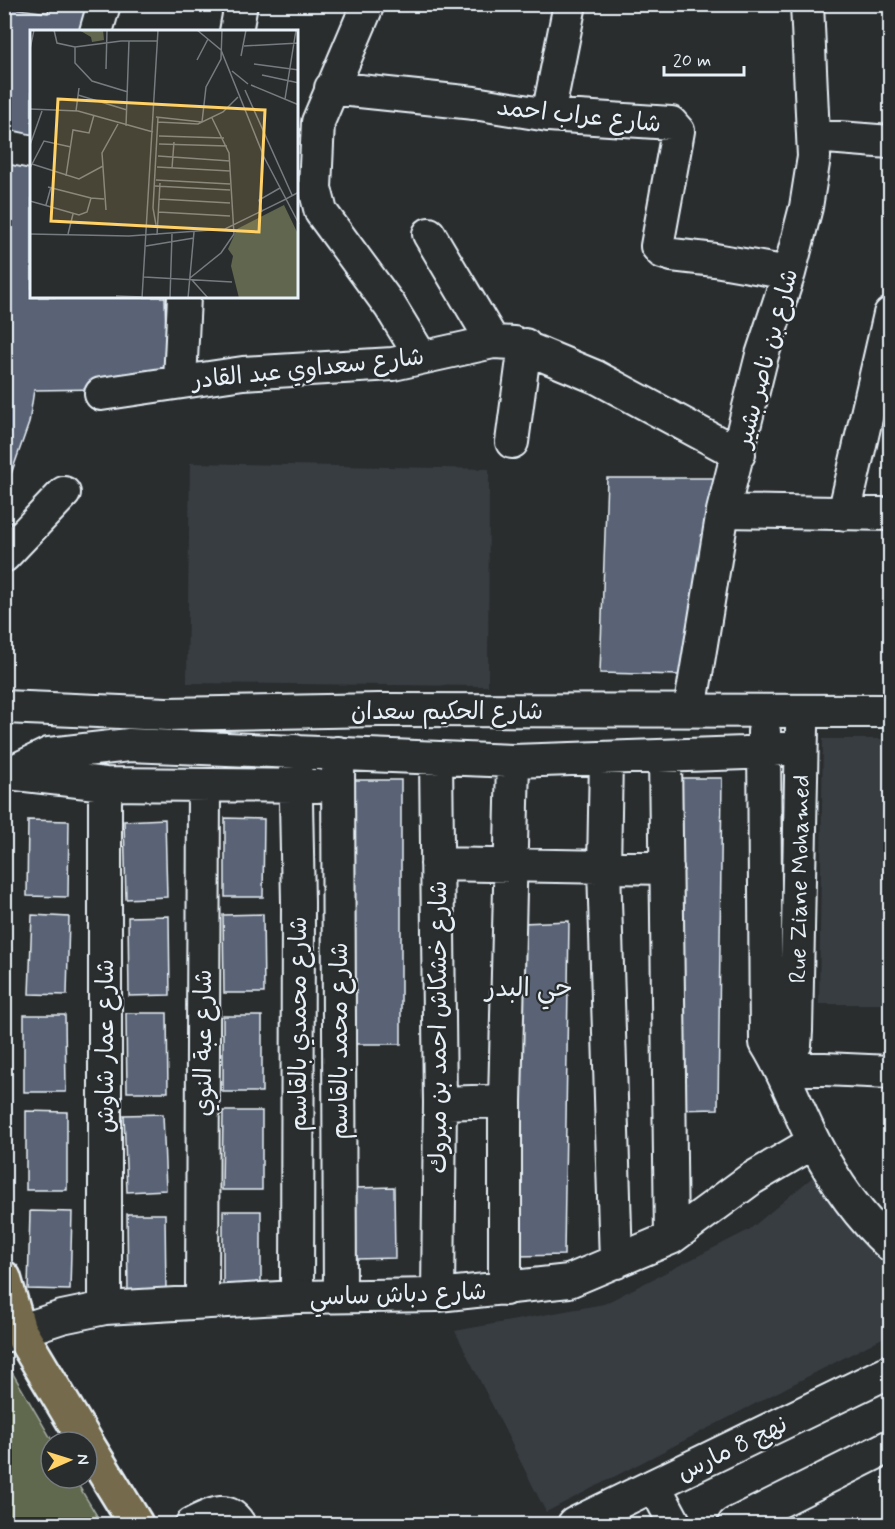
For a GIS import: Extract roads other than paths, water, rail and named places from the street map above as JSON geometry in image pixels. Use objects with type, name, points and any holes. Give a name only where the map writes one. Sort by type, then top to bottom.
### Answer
[{"type":"main road","points":[[4,1278],[12,1333],[78,1430]]},
{"type":"main road","points":[[99,1463],[136,1524]]},
{"type":"street","points":[[97,30],[104,4]]},
{"type":"street","points":[[236,30],[241,4]]},
{"type":"street","points":[[368,4],[331,88],[307,120],[315,188],[321,212],[390,306],[421,357]]},
{"type":"street","points":[[548,115],[570,4]]},
{"type":"street","name":"شارع بن ناصر بشير","points":[[690,710],[723,511],[762,355],[789,273],[808,197],[814,157],[814,136],[806,76],[807,4]]},
{"type":"street","name":"شارع عراب احمد","points":[[331,88],[474,103],[548,115],[671,123],[678,131],[657,246],[662,252],[672,255],[789,273]]},
{"type":"street","points":[[814,136],[891,141]]},
{"type":"street","points":[[4,146],[30,152]]},
{"type":"street","points":[[429,234],[493,342]]},
{"type":"street","points":[[180,381],[184,298]]},
{"type":"street","points":[[844,514],[891,314]]},
{"type":"street","name":"شارع سعداوي عبد القادر","points":[[101,394],[180,381],[293,368],[384,365],[493,342],[525,345],[607,383],[739,454]]},
{"type":"street","points":[[512,442],[525,345]]},
{"type":"street","points":[[4,556],[64,492]]},
{"type":"street","points":[[723,511],[891,514]]},
{"type":"street","name":"شارع الحكيم سعدان","points":[[4,707],[167,714],[379,710],[476,712],[891,711]]},
{"type":"street","points":[[128,711],[129,745]]},
{"type":"street","points":[[765,711],[763,752],[766,1043],[788,1056],[891,1072]]},
{"type":"street","points":[[473,760],[476,712]]},
{"type":"street","name":"Rue Ziane Mohamed","points":[[788,1056],[803,712]]},
{"type":"street","points":[[7,773],[49,754],[129,745],[513,761],[665,757],[763,752],[801,747]]},
{"type":"street","name":"شارع محمدي بالقاسم","points":[[295,751],[298,902],[297,1297]]},
{"type":"street","name":"شارع محمد بالقاسم","points":[[338,753],[340,1296]]},
{"type":"street","points":[[665,757],[671,1238]]},
{"type":"street","points":[[606,758],[604,868],[616,1262]]},
{"type":"street","name":"شارع خشكاش احمد بن مبروك","points":[[436,759],[440,1103],[438,1295]]},
{"type":"street","points":[[505,1289],[505,1101],[513,761]]},
{"type":"street","points":[[7,773],[105,784],[339,787]]},
{"type":"street","name":"شارع عمار شاوش","points":[[105,784],[105,1308]]},
{"type":"street","name":"شارع عبة النوي","points":[[202,1302],[204,785]]},
{"type":"street","points":[[437,864],[667,868]]},
{"type":"street","points":[[298,902],[339,905]]},
{"type":"street","points":[[297,1000],[339,1002]]},
{"type":"street","points":[[788,1056],[814,1142],[865,1222],[891,1245]]},
{"type":"street","points":[[297,1101],[339,1103]]},
{"type":"street","points":[[440,1103],[505,1101]]},
{"type":"street","name":"شارع دباش ساسي","points":[[12,1333],[105,1308],[297,1297],[438,1295],[569,1281],[671,1238],[751,1179],[814,1142]]},
{"type":"street","points":[[297,1203],[339,1206]]},
{"type":"street","name":"نهج 8 مارس","points":[[574,1524],[891,1371]]},
{"type":"street","points":[[734,1524],[891,1446]]},
{"type":"street","points":[[654,1485],[675,1524]]},
{"type":"street","points":[[192,1524],[217,1512],[234,1516],[240,1524]]},
{"type":"district","name":"حي البدر","points":[[529,987]]}]
